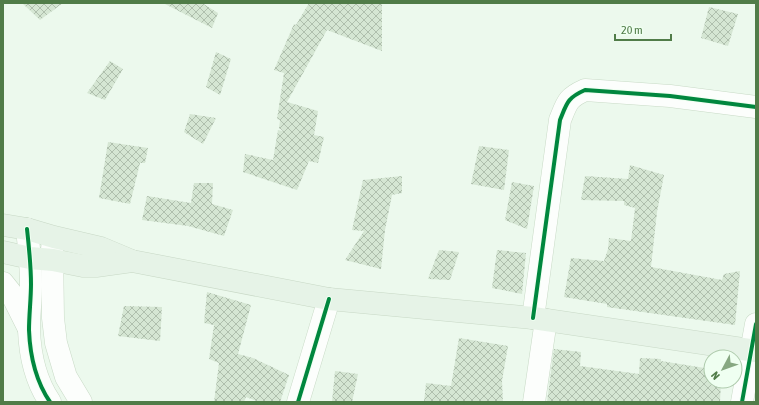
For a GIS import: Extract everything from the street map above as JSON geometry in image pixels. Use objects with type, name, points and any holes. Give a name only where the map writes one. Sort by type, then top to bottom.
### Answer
[{"type":"main road","points":[[3,225],[27,229],[101,248],[132,262],[329,299],[540,319],[754,351]]},
{"type":"main road","points":[[3,252],[30,258],[53,260],[83,266],[132,262]]},
{"type":"street","points":[[534,402],[540,319],[560,120],[566,104],[574,95],[585,90],[670,96],[756,107]]},
{"type":"street","points":[[27,229],[31,284],[29,330],[32,360],[42,391],[50,402]]},
{"type":"street","points":[[54,237],[52,249],[53,318],[56,343],[66,378],[81,402]]},
{"type":"street","points":[[3,283],[11,293],[29,330]]},
{"type":"street","points":[[298,402],[329,299]]},
{"type":"street","points":[[742,402],[754,351],[756,324]]},
{"type":"building","points":[[22,3],[63,3],[40,20]]},
{"type":"building","points":[[163,3],[202,3],[218,13],[212,28]]},
{"type":"building","points":[[309,3],[382,3],[382,51],[327,30],[287,102],[318,111],[314,135],[324,137],[318,163],[309,161],[297,190],[243,172],[245,154],[273,160],[278,130],[283,131],[279,128],[280,120],[277,119],[284,73],[274,70],[294,24],[296,25]]},
{"type":"building","points":[[709,7],[738,14],[728,46],[701,38]]},
{"type":"building","points":[[216,52],[231,59],[220,95],[206,87]]},
{"type":"building","points":[[110,61],[123,69],[105,100],[87,93]]},
{"type":"building","points":[[190,114],[216,118],[203,144],[184,132]]},
{"type":"building","points":[[108,142],[148,148],[145,163],[140,163],[130,204],[99,198]]},
{"type":"building","points":[[479,146],[509,150],[504,190],[471,184]]},
{"type":"building","points":[[630,165],[664,175],[657,212],[651,267],[722,280],[724,274],[740,271],[735,325],[607,307],[607,304],[564,297],[571,258],[604,261],[608,249],[609,238],[631,241],[635,208],[624,205],[624,201],[581,200],[585,176],[628,179]]},
{"type":"building","points":[[402,176],[402,193],[392,195],[385,230],[381,269],[345,260],[364,231],[352,230],[363,180]]},
{"type":"building","points":[[512,182],[534,186],[527,229],[505,220]]},
{"type":"building","points":[[194,183],[213,183],[212,204],[233,210],[224,236],[188,226],[142,220],[147,196],[191,203]]},
{"type":"building","points":[[439,250],[459,252],[450,280],[428,279]]},
{"type":"building","points":[[497,250],[526,253],[522,294],[492,288]]},
{"type":"building","points":[[207,292],[251,305],[238,354],[253,358],[289,375],[280,402],[259,402],[246,397],[244,402],[214,402],[219,363],[209,359],[214,325],[204,323]]},
{"type":"building","points":[[124,306],[162,307],[160,341],[118,336]]},
{"type":"building","points":[[459,338],[508,346],[502,381],[503,402],[424,402],[426,383],[451,386]]},
{"type":"building","points":[[554,349],[581,352],[580,366],[639,374],[640,358],[661,359],[661,361],[703,368],[703,389],[721,389],[720,402],[547,402]]},
{"type":"building","points":[[335,371],[358,374],[352,402],[332,402]]},
{"type":"cycle path","points":[[533,318],[560,120],[566,105],[574,96],[585,90],[670,96],[756,107]]},
{"type":"cycle path","points":[[27,229],[31,277],[29,330],[32,358],[37,376],[50,402]]},
{"type":"cycle path","points":[[298,402],[329,299]]},
{"type":"cycle path","points":[[742,402],[756,324]]}]
